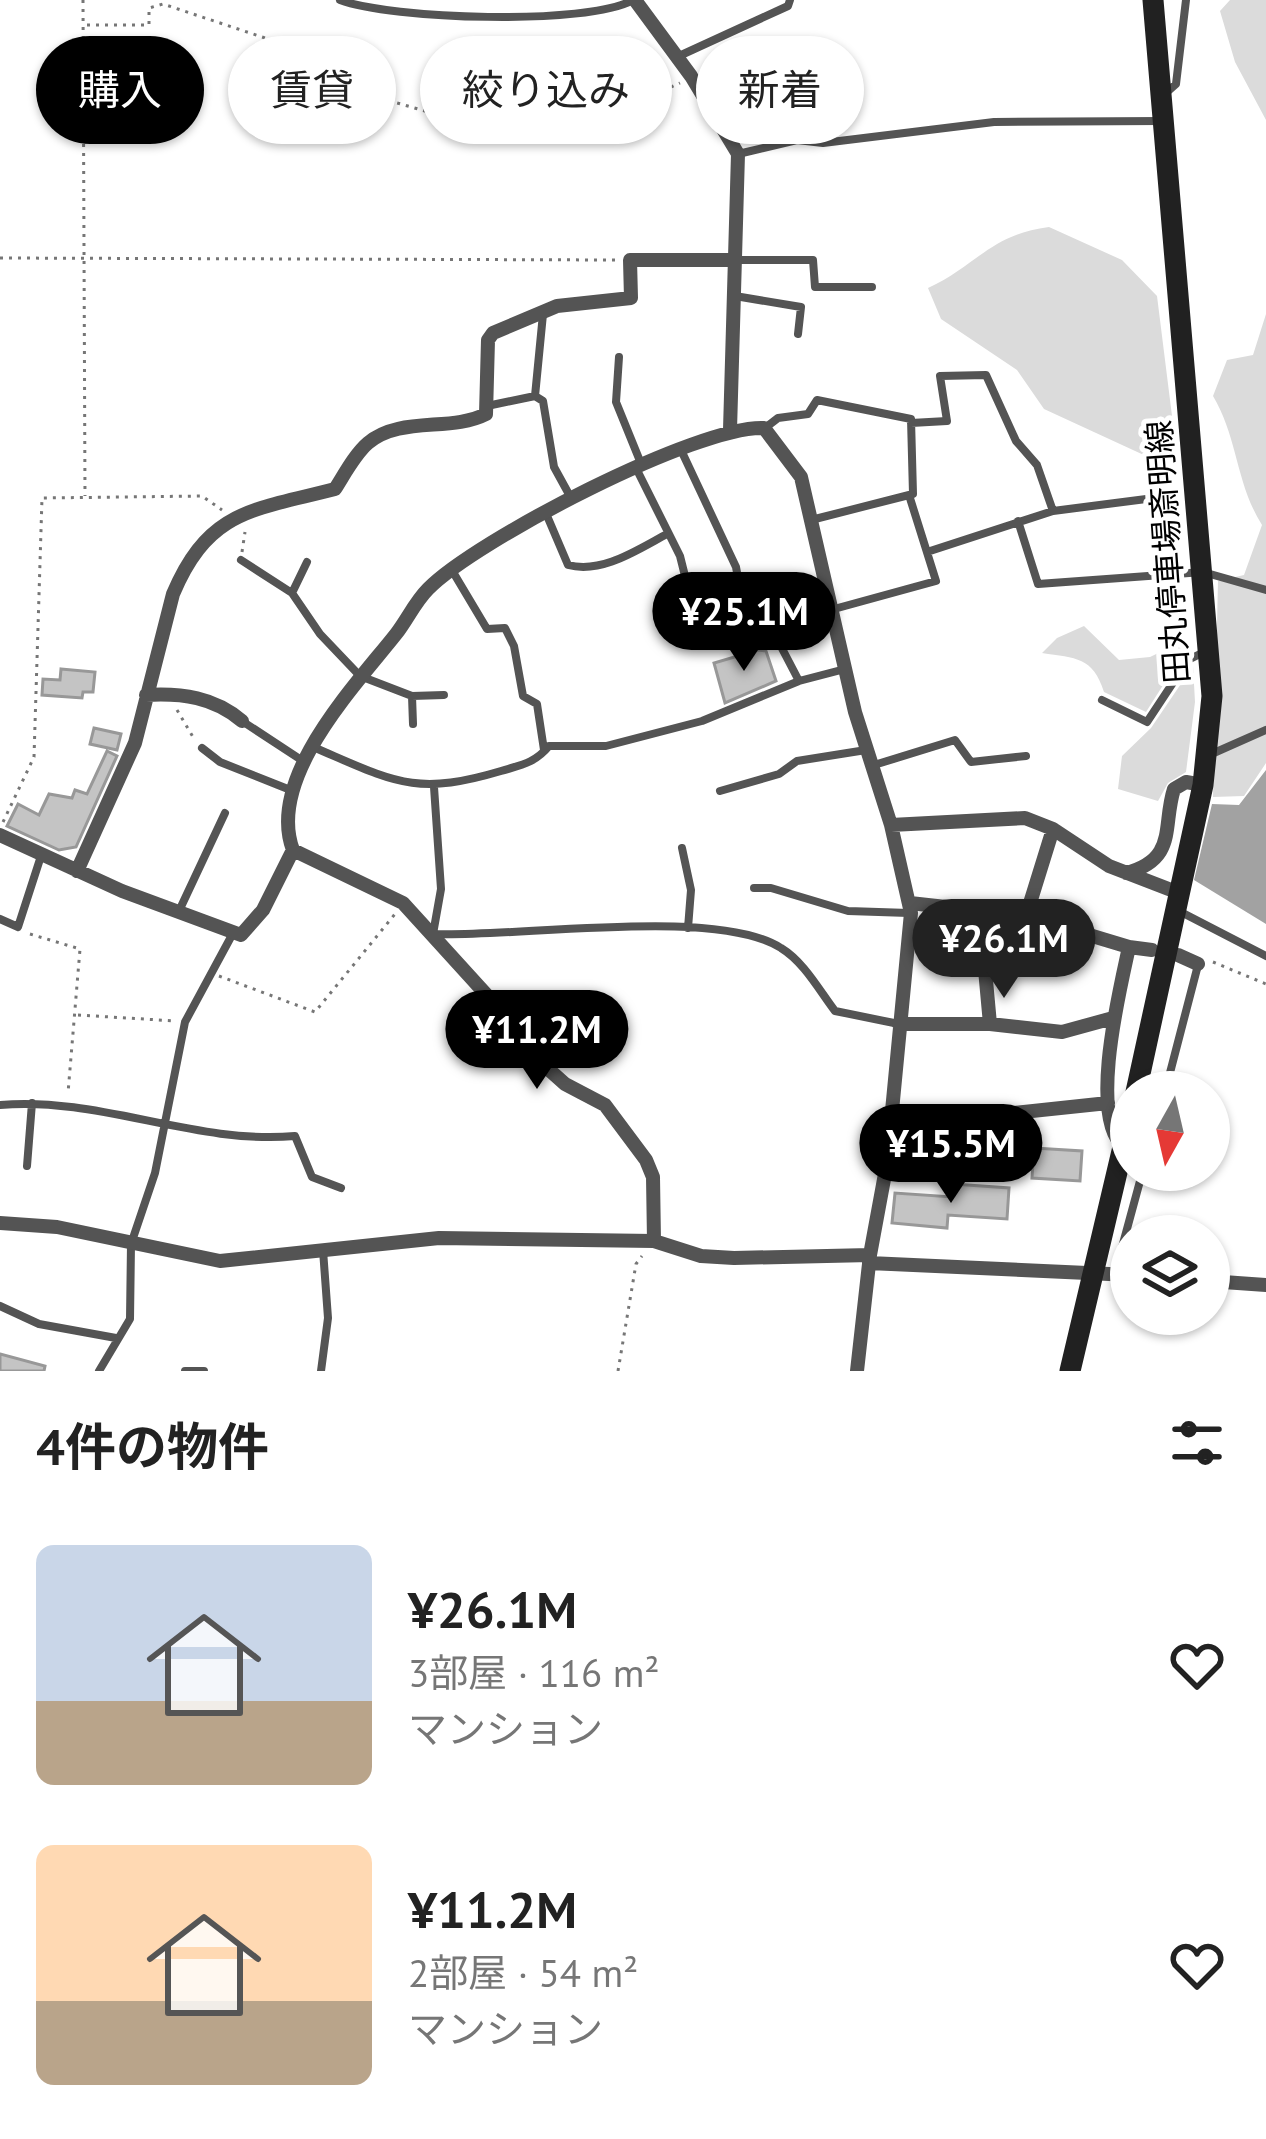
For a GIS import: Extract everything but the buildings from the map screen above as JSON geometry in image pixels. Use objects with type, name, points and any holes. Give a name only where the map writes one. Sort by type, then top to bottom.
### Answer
[{"type":"main road","name":"田丸停車場斎明線","points":[[1141,1071],[1203,785],[1210,649],[1153,0]]},
{"type":"main road","points":[[1070,1371],[1114,1191]]},
{"type":"street","points":[[634,0],[691,76],[738,154],[730,430]]},
{"type":"street","points":[[77,872],[130,756],[183,571],[227,518],[334,489],[367,443],[384,434],[464,425],[486,414],[488,340],[522,316],[631,298],[630,260],[735,260]]},
{"type":"street","points":[[654,1241],[653,1177],[625,1128],[605,1106],[566,1084],[537,1059],[403,903],[293,850],[287,834],[307,754],[429,588],[499,536],[571,498],[730,430],[764,428],[802,477],[845,669],[910,908],[887,1163],[869,1259],[857,1371]]},
{"type":"street","points":[[146,695],[173,693],[227,709],[242,721]]},
{"type":"street","points":[[1125,873],[1148,865],[1168,836],[1174,788],[1186,782],[1203,785]]},
{"type":"street","points":[[891,825],[1025,818],[1053,829],[1178,901]]},
{"type":"street","points":[[1026,916],[1053,829]]},
{"type":"street","points":[[0,832],[77,872],[232,935],[241,935],[262,910],[293,850]]},
{"type":"street","points":[[910,908],[1026,916],[1151,950]]},
{"type":"street","points":[[980,915],[990,1024]]},
{"type":"street","points":[[1110,1122],[1114,1018],[1129,947]]},
{"type":"street","points":[[1178,956],[1198,964]]},
{"type":"street","points":[[898,1024],[990,1024],[1062,1032],[1114,1018]]},
{"type":"street","points":[[887,1163],[943,1162],[970,1126],[995,1115],[1108,1103]]},
{"type":"street","points":[[0,1222],[57,1227],[220,1261],[439,1238],[654,1241],[701,1256],[869,1259],[1110,1274]]},
{"type":"street","points":[[1230,1282],[1266,1285]]},
{"type":"lane","points":[[340,0],[404,16],[567,16],[598,13],[634,0]]},
{"type":"lane","points":[[677,56],[788,6],[790,0]]},
{"type":"lane","points":[[1161,96],[1176,84],[1186,0]]},
{"type":"lane","points":[[738,154],[797,140],[823,143],[994,122],[1163,121]]},
{"type":"lane","points":[[735,260],[813,260],[815,286],[872,287]]},
{"type":"lane","points":[[733,295],[801,307],[798,334]]},
{"type":"lane","points":[[544,310],[535,396],[547,410],[550,452],[571,498]]},
{"type":"lane","points":[[619,357],[616,402],[680,556],[689,592],[711,622],[744,613]]},
{"type":"lane","points":[[910,423],[947,421],[940,376],[986,375],[1016,441],[1036,465],[1053,511]]},
{"type":"lane","points":[[486,406],[535,396]]},
{"type":"lane","points":[[764,428],[778,418],[808,414],[817,400],[911,418],[909,495],[936,581],[834,609]]},
{"type":"lane","points":[[681,450],[736,567],[744,613],[775,635],[799,681]]},
{"type":"lane","points":[[811,520],[909,495]]},
{"type":"lane","points":[[927,552],[1053,511],[1154,498]]},
{"type":"lane","points":[[545,511],[568,565],[585,569],[620,560],[667,534]]},
{"type":"lane","points":[[1018,521],[1038,584],[1203,572],[1266,590]]},
{"type":"lane","points":[[242,560],[292,593],[320,634],[360,676],[412,697],[444,695]]},
{"type":"lane","points":[[292,593],[307,562]]},
{"type":"lane","points":[[453,572],[487,628],[505,628],[514,646],[523,696],[537,704],[544,752]]},
{"type":"lane","points":[[1102,700],[1147,722],[1188,660],[1210,649]]},
{"type":"lane","points":[[242,721],[307,754],[398,783],[434,788],[536,760],[549,746],[606,746],[702,721],[799,681],[845,669]]},
{"type":"lane","points":[[412,697],[413,724]]},
{"type":"lane","points":[[1207,757],[1266,730]]},
{"type":"lane","points":[[720,791],[779,774],[796,761],[870,757],[955,740],[971,762],[1026,756]]},
{"type":"lane","points":[[202,748],[220,762],[295,792]]},
{"type":"lane","points":[[434,788],[441,889],[433,934],[493,937],[534,927],[688,928],[763,939],[794,959],[835,1011],[898,1024]]},
{"type":"lane","points":[[178,913],[225,812]]},
{"type":"lane","points":[[682,848],[691,890],[688,928]]},
{"type":"lane","points":[[0,920],[18,927],[42,855]]},
{"type":"lane","points":[[754,888],[771,888],[848,911],[910,908]]},
{"type":"lane","points":[[1178,901],[1266,956]]},
{"type":"lane","points":[[99,1371],[130,1319],[131,1244],[154,1173],[185,1022],[232,935]]},
{"type":"lane","points":[[1170,1071],[1198,964]]},
{"type":"lane","points":[[27,1166],[32,1103]]},
{"type":"lane","points":[[0,1105],[67,1105],[253,1139],[295,1136],[312,1177],[341,1188]]},
{"type":"lane","points":[[321,1371],[328,1318],[323,1250]]},
{"type":"lane","points":[[0,1306],[39,1324],[116,1338]]},
{"type":"lane","points":[[185,1371],[204,1371]]},
{"type":"path","points":[[83,0],[87,25],[85,496]]},
{"type":"path","points":[[87,25],[148,26],[149,8],[163,4],[292,47],[342,87],[456,120],[552,81],[597,84],[647,98],[691,76]]},
{"type":"path","points":[[0,258],[630,260]]},
{"type":"path","points":[[0,832],[34,757],[38,507],[50,495],[202,496],[217,503],[227,518]]},
{"type":"path","points":[[242,560],[248,511]]},
{"type":"path","points":[[173,693],[179,721],[202,748]]},
{"type":"path","points":[[210,972],[315,1012],[403,903]]},
{"type":"path","points":[[18,927],[80,949],[76,1015]]},
{"type":"path","points":[[1198,964],[1220,962],[1266,984]]},
{"type":"path","points":[[67,1105],[72,1015],[185,1022]]},
{"type":"path","points":[[618,1371],[636,1264],[654,1241]]},
{"type":"shaded area","points":[[1230,0],[1266,0],[1266,120],[1235,62],[1220,11]]},
{"type":"shaded area","points":[[1049,227],[1122,260],[1157,296],[1176,448],[1166,460],[1159,462],[1044,409],[1017,370],[941,319],[928,288],[1012,236]]},
{"type":"shaded area","points":[[1266,314],[1266,763],[1244,796],[1213,797],[1218,581],[1244,575],[1262,525],[1213,396],[1227,360],[1253,355]]},
{"type":"shaded area","points":[[1084,626],[1119,660],[1150,657],[1173,646],[1186,649],[1146,712],[1104,692],[1100,680],[1082,661],[1042,653],[1057,638]]},
{"type":"shaded area","points":[[1193,666],[1195,702],[1186,772],[1168,783],[1158,801],[1118,789],[1122,756],[1151,728]]},
{"type":"shaded area","points":[[1266,770],[1266,924],[1194,880],[1212,804],[1239,805]]}]
